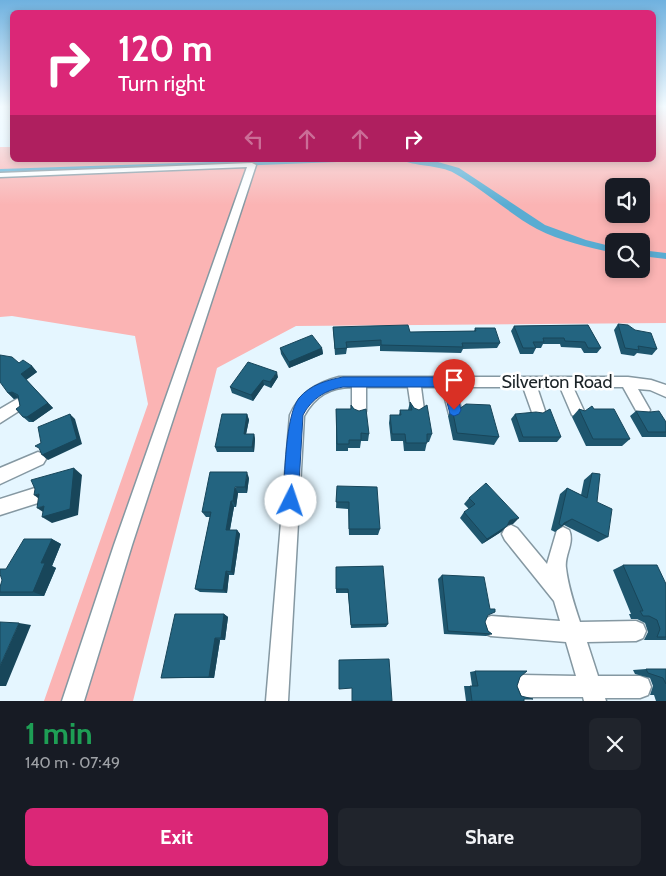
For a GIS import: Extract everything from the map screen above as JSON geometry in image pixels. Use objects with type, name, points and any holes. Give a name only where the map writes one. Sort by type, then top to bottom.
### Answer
[{"type":"street","points":[[0,174],[233,163],[252,165],[123,545],[73,701]]},
{"type":"street","name":"Silverton Road","points":[[277,701],[297,414],[304,402],[325,385],[339,382],[627,382],[651,385],[666,391]]},
{"type":"street","points":[[358,382],[359,411]]},
{"type":"street","points":[[414,382],[418,410]]},
{"type":"street","points":[[448,382],[454,410]]},
{"type":"street","points":[[528,382],[538,411]]},
{"type":"street","points":[[564,382],[577,411]]},
{"type":"street","points":[[627,382],[643,410]]},
{"type":"street","points":[[0,417],[17,405]]},
{"type":"street","points":[[0,476],[38,459]]},
{"type":"street","points":[[0,506],[35,496]]},
{"type":"street","points":[[511,534],[562,596]]},
{"type":"street","points":[[563,536],[556,566],[562,596],[593,694]]},
{"type":"street","points":[[491,626],[573,632],[636,631]]},
{"type":"street","points":[[522,686],[593,694],[640,687]]},
{"type":"shaded area","points":[[656,140],[666,140],[666,323],[296,326],[217,368],[133,701],[44,701],[148,404],[135,336],[12,316],[0,317],[0,147],[10,147],[10,162],[656,162]]},
{"type":"building","points":[[618,324],[628,325],[635,330],[651,333],[657,349],[638,346],[639,350],[625,348]]},
{"type":"building","points":[[408,325],[410,332],[476,331],[475,328],[495,328],[500,343],[462,343],[463,347],[381,345],[381,340],[346,342],[347,348],[335,349],[333,327]]},
{"type":"building","points":[[588,325],[601,348],[588,348],[585,342],[565,341],[564,338],[543,338],[544,342],[533,342],[536,348],[523,348],[514,326]]},
{"type":"building","points":[[312,335],[322,348],[289,362],[280,348]]},
{"type":"building","points":[[0,355],[12,357],[19,363],[23,360],[32,366],[21,374],[48,403],[27,417],[23,417],[16,409],[20,406],[18,395],[12,392],[8,393],[0,382]]},
{"type":"building","points":[[248,362],[277,372],[270,382],[263,380],[251,395],[230,387]]},
{"type":"building","points":[[410,402],[414,408],[419,410],[427,405],[432,434],[427,434],[427,443],[406,443],[405,434],[392,434],[390,415],[401,415],[400,410],[412,410]]},
{"type":"building","points":[[466,404],[490,405],[499,437],[457,433],[452,408],[458,410]]},
{"type":"building","points":[[351,405],[359,411],[366,409],[369,434],[361,433],[361,440],[349,440],[349,444],[337,444],[336,409],[351,409]]},
{"type":"building","points":[[592,406],[594,409],[614,409],[630,439],[593,439],[579,409],[585,411]]},
{"type":"building","points":[[550,409],[561,437],[523,437],[515,414],[543,413]]},
{"type":"building","points":[[636,411],[659,411],[666,422],[666,432],[648,432]]},
{"type":"building","points":[[70,414],[77,439],[42,455],[39,448],[35,446],[41,443],[38,427]]},
{"type":"building","points":[[222,414],[247,414],[244,434],[254,434],[252,447],[215,447]]},
{"type":"building","points":[[74,468],[70,509],[42,517],[44,506],[37,508],[39,494],[34,495],[35,489],[31,480]]},
{"type":"building","points":[[210,472],[247,472],[245,487],[235,487],[233,501],[231,501],[226,530],[237,530],[231,572],[226,571],[223,590],[195,589],[211,512],[202,512]]},
{"type":"building","points":[[592,473],[600,474],[597,502],[612,509],[608,537],[572,519],[562,526],[559,524],[567,488],[587,498]]},
{"type":"building","points":[[486,483],[519,518],[510,520],[507,526],[487,539],[464,512],[475,504],[469,498]]},
{"type":"building","points":[[337,486],[377,487],[380,529],[349,529],[349,502],[336,502]]},
{"type":"building","points":[[24,539],[52,539],[41,563],[45,563],[33,592],[0,592],[2,580],[0,569],[6,569]]},
{"type":"building","points":[[623,565],[657,565],[666,584],[666,637],[657,637],[660,629],[657,620],[649,616],[643,616],[640,611],[643,611]]},
{"type":"building","points":[[383,566],[388,624],[351,625],[348,589],[336,589],[336,567]]},
{"type":"building","points":[[442,575],[484,577],[490,609],[495,609],[495,612],[488,615],[485,622],[488,631],[492,634],[448,631]]},
{"type":"building","points":[[175,614],[224,614],[221,638],[215,638],[209,677],[161,678]]},
{"type":"building","points":[[0,622],[19,623],[0,666]]},
{"type":"building","points":[[389,659],[392,701],[352,701],[352,688],[339,689],[339,660]]},
{"type":"building","points":[[646,669],[666,669],[666,684],[663,678],[648,673]]},
{"type":"building","points":[[475,671],[527,671],[520,677],[517,686],[521,696],[533,699],[524,699],[524,701],[472,701],[470,686],[478,686]]},
{"type":"waterway","points":[[0,172],[281,162]]},
{"type":"waterway","points":[[429,162],[456,170],[541,227],[582,242],[605,248]]},
{"type":"waterway","points":[[650,254],[666,256]]},
{"type":"route","points":[[291,501],[297,414],[304,402],[325,385],[339,382],[448,382],[454,410]]}]
